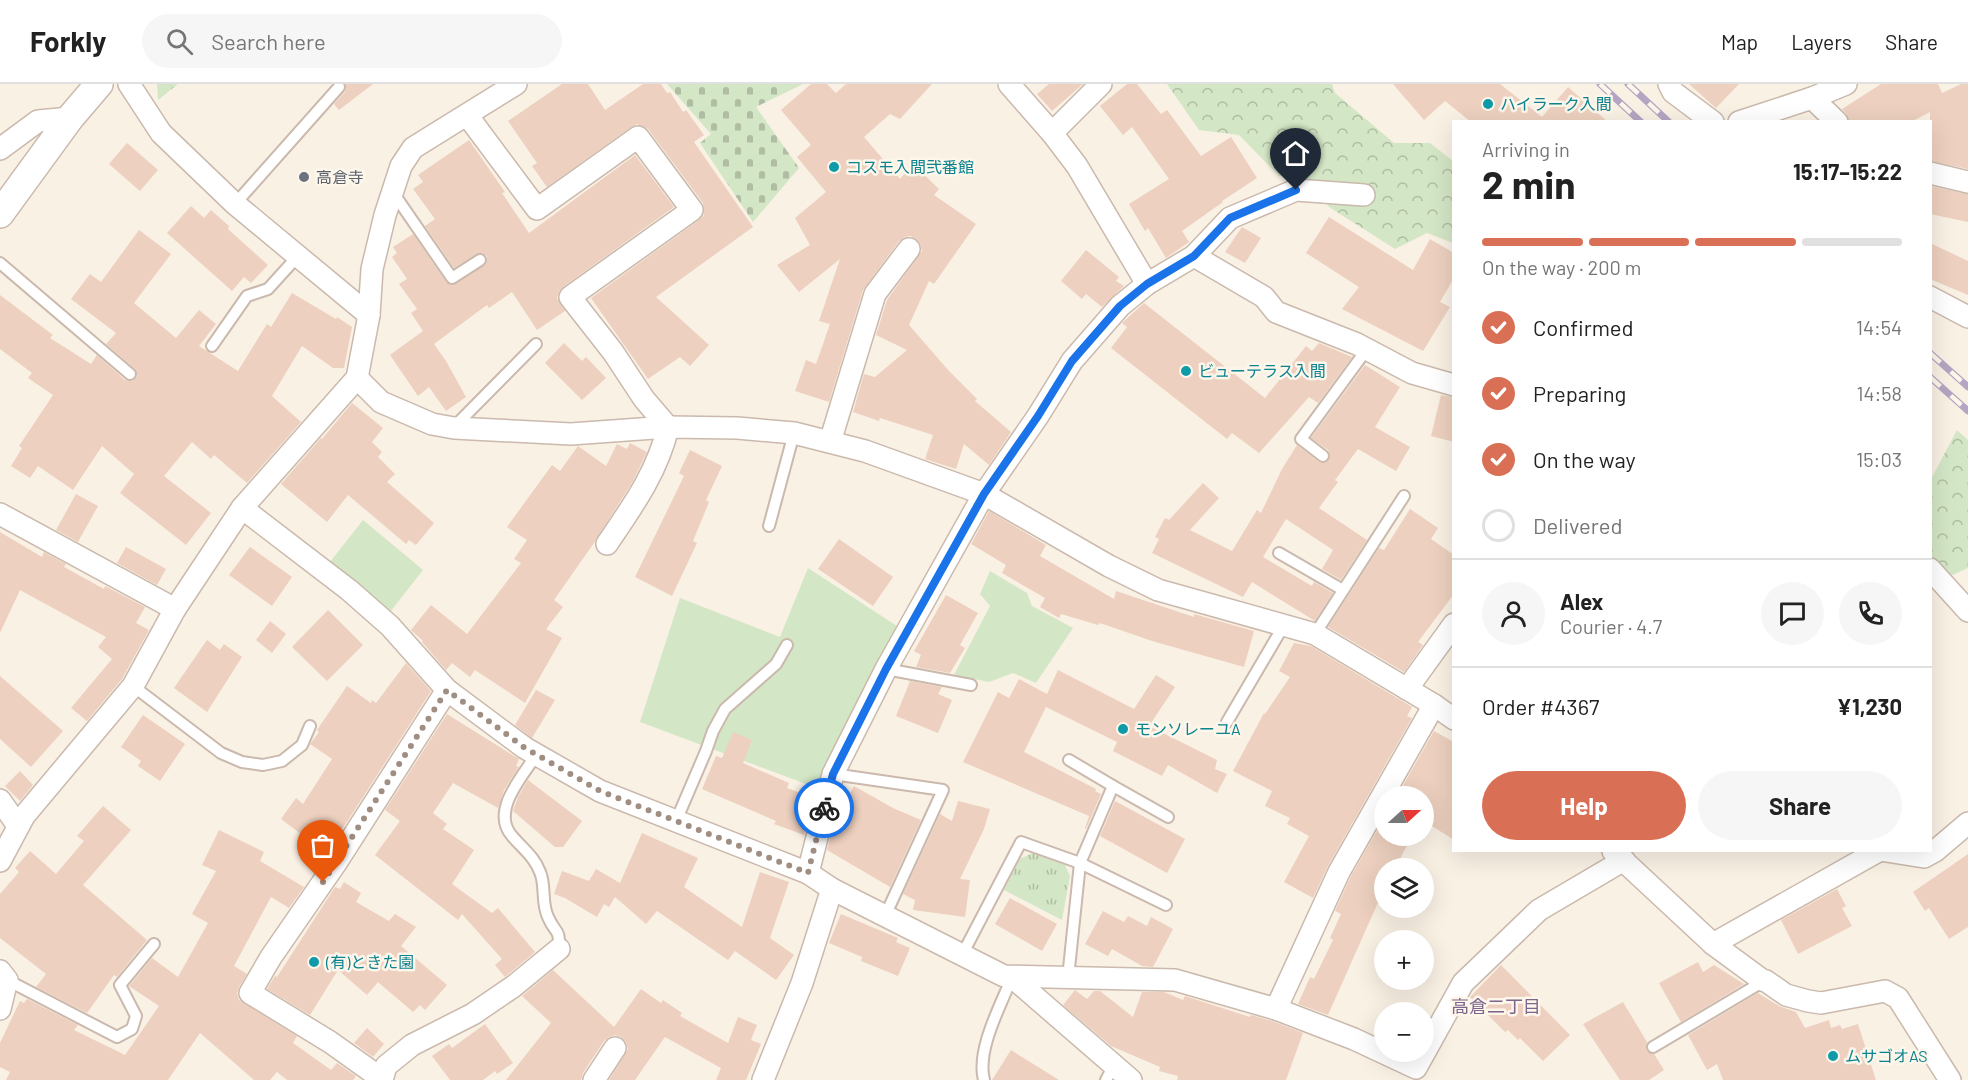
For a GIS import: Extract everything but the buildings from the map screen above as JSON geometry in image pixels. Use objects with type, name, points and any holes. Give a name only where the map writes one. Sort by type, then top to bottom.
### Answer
[{"type":"street","points":[[0,214],[70,118],[99,84]]},
{"type":"street","points":[[129,84],[161,133],[235,204],[369,315]]},
{"type":"street","points":[[0,861],[24,816],[133,686],[175,609],[242,508],[357,378],[369,315],[372,269],[384,215],[401,166],[413,148],[516,84]]},
{"type":"street","points":[[1009,84],[1052,133],[1077,166],[1147,284]]},
{"type":"street","points":[[1052,133],[1101,84]]},
{"type":"street","points":[[1669,84],[1674,92],[1710,120]]},
{"type":"street","points":[[1745,120],[1846,84]]},
{"type":"street","points":[[1812,98],[1835,120]]},
{"type":"street","points":[[467,115],[537,209],[638,137],[692,210],[570,297],[613,352],[644,399],[668,427]]},
{"type":"street","points":[[0,149],[38,121],[70,118]]},
{"type":"street","points":[[1932,173],[1968,182]]},
{"type":"street","points":[[808,873],[833,774],[886,669],[984,494],[1038,416],[1072,361],[1120,306],[1147,284],[1194,256],[1230,218],[1296,190],[1364,195]]},
{"type":"street","points":[[830,442],[875,294],[909,249]]},
{"type":"street","points":[[1194,256],[1264,297],[1276,312],[1366,349],[1412,374],[1452,380]]},
{"type":"street","points":[[1932,298],[1968,317]]},
{"type":"street","points":[[357,378],[381,402],[432,424],[454,428],[571,434],[668,427],[737,428],[795,433],[865,451],[984,494],[1109,566],[1158,590],[1315,634],[1452,718]]},
{"type":"street","points":[[607,544],[643,489],[663,447],[668,427]]},
{"type":"street","points":[[242,508],[350,590],[390,626],[447,690],[525,748],[600,791],[808,873],[832,889],[1004,976],[1175,980],[1276,1009],[1354,1039],[1420,1074],[1462,983],[1539,910],[1618,855],[1713,944],[1786,995],[1821,1003],[1885,991],[1898,998],[1950,1080]]},
{"type":"street","points":[[0,513],[175,609]]},
{"type":"street","points":[[1932,571],[1968,611]]},
{"type":"street","points":[[1407,689],[1452,627]]},
{"type":"street","points":[[447,690],[336,863],[271,957],[250,993],[330,1042],[382,1080],[386,1066],[412,1045],[473,1014],[514,986],[559,949]]},
{"type":"street","points":[[1276,1009],[1339,872],[1434,705]]},
{"type":"street","points":[[0,800],[18,826]]},
{"type":"street","points":[[1893,852],[1924,857],[1935,851],[1968,823]]},
{"type":"street","points":[[1713,944],[1876,852]]},
{"type":"street","points":[[764,1080],[801,983],[832,889]]},
{"type":"street","points":[[0,1009],[3,975]]},
{"type":"street","points":[[1012,977],[1110,1072],[1131,1080]]},
{"type":"street","points":[[594,1080],[615,1048]]},
{"type":"lane","points":[[235,204],[339,87]]},
{"type":"lane","points":[[392,190],[452,278],[480,260]]},
{"type":"lane","points":[[212,346],[247,296],[268,289],[298,256]]},
{"type":"lane","points":[[0,263],[130,374]]},
{"type":"lane","points":[[454,428],[536,344]]},
{"type":"lane","points":[[1323,456],[1301,439],[1366,349]]},
{"type":"lane","points":[[769,526],[795,433]]},
{"type":"lane","points":[[1315,634],[1404,496]]},
{"type":"lane","points":[[1279,553],[1343,590]]},
{"type":"lane","points":[[1227,722],[1284,625]]},
{"type":"lane","points":[[676,821],[713,731],[725,709],[776,664],[787,645]]},
{"type":"lane","points":[[886,669],[971,685]]},
{"type":"lane","points":[[133,686],[221,753],[242,762],[263,765],[282,761],[302,745],[310,726]]},
{"type":"lane","points":[[536,754],[507,802],[504,818],[510,834],[531,855],[541,873],[547,916],[560,933],[559,949]]},
{"type":"lane","points":[[1069,760],[1168,818]]},
{"type":"lane","points":[[833,774],[943,790],[885,916]]},
{"type":"lane","points":[[1068,978],[1080,863],[1113,786]]},
{"type":"lane","points":[[962,955],[1021,842],[1080,863],[1166,906]]},
{"type":"lane","points":[[3,975],[117,1037],[132,1029],[136,1016],[120,985],[154,944]]},
{"type":"lane","points":[[984,1080],[981,1071],[990,1032],[1012,977]]},
{"type":"lane","points":[[1653,1047],[1766,981]]},
{"type":"green space","points":[[157,84],[178,84],[158,100]]},
{"type":"green space","points":[[667,84],[803,84],[756,107],[799,168],[753,222],[700,143],[711,134]]},
{"type":"green space","points":[[1167,84],[1332,84],[1335,93],[1394,143],[1430,143],[1452,160],[1452,243],[1427,233],[1395,249],[1329,207],[1306,178],[1279,176],[1239,135],[1199,130]]},
{"type":"green space","points":[[1957,430],[1968,440],[1968,568],[1948,577],[1932,557],[1932,477]]},
{"type":"green space","points":[[363,520],[423,570],[390,612],[330,562]]},
{"type":"green space","points":[[808,568],[900,628],[822,790],[640,722],[680,598],[780,637]]},
{"type":"green space","points":[[990,571],[1027,593],[1032,606],[1073,628],[1036,683],[1013,673],[989,682],[954,675],[990,606],[980,594]]},
{"type":"green space","points":[[1032,853],[1065,865],[1070,876],[1062,920],[1004,890],[1020,859]]},
{"type":"railway","points":[[1600,84],[1639,120]]},
{"type":"railway","points":[[1628,84],[1667,120]]},
{"type":"railway","points":[[1932,355],[1968,387]]},
{"type":"railway","points":[[1932,379],[1968,411]]},
{"type":"way so far","points":[[323,882],[447,690],[525,748],[600,791],[808,873],[824,808]]},
{"type":"place","name":"ハイラーク入間","points":[[1488,104]]},
{"type":"place","name":"コスモ入間弐番館","points":[[834,167]]},
{"type":"place","name":"高倉寺","points":[[304,177]]},
{"type":"place","name":"ビューテラス入間","points":[[1186,371]]},
{"type":"place","name":"モンソレーユA","points":[[1123,729]]},
{"type":"place","name":"(有)ときた園","points":[[314,962]]},
{"type":"place","name":"ムサゴオAS","points":[[1833,1056]]},
{"type":"district","name":"高倉二丁目","points":[[1496,1007]]},
{"type":"route","points":[[824,808],[833,774],[886,669],[984,494],[1038,416],[1072,361],[1120,306],[1147,284],[1194,256],[1230,218],[1296,190]]}]
